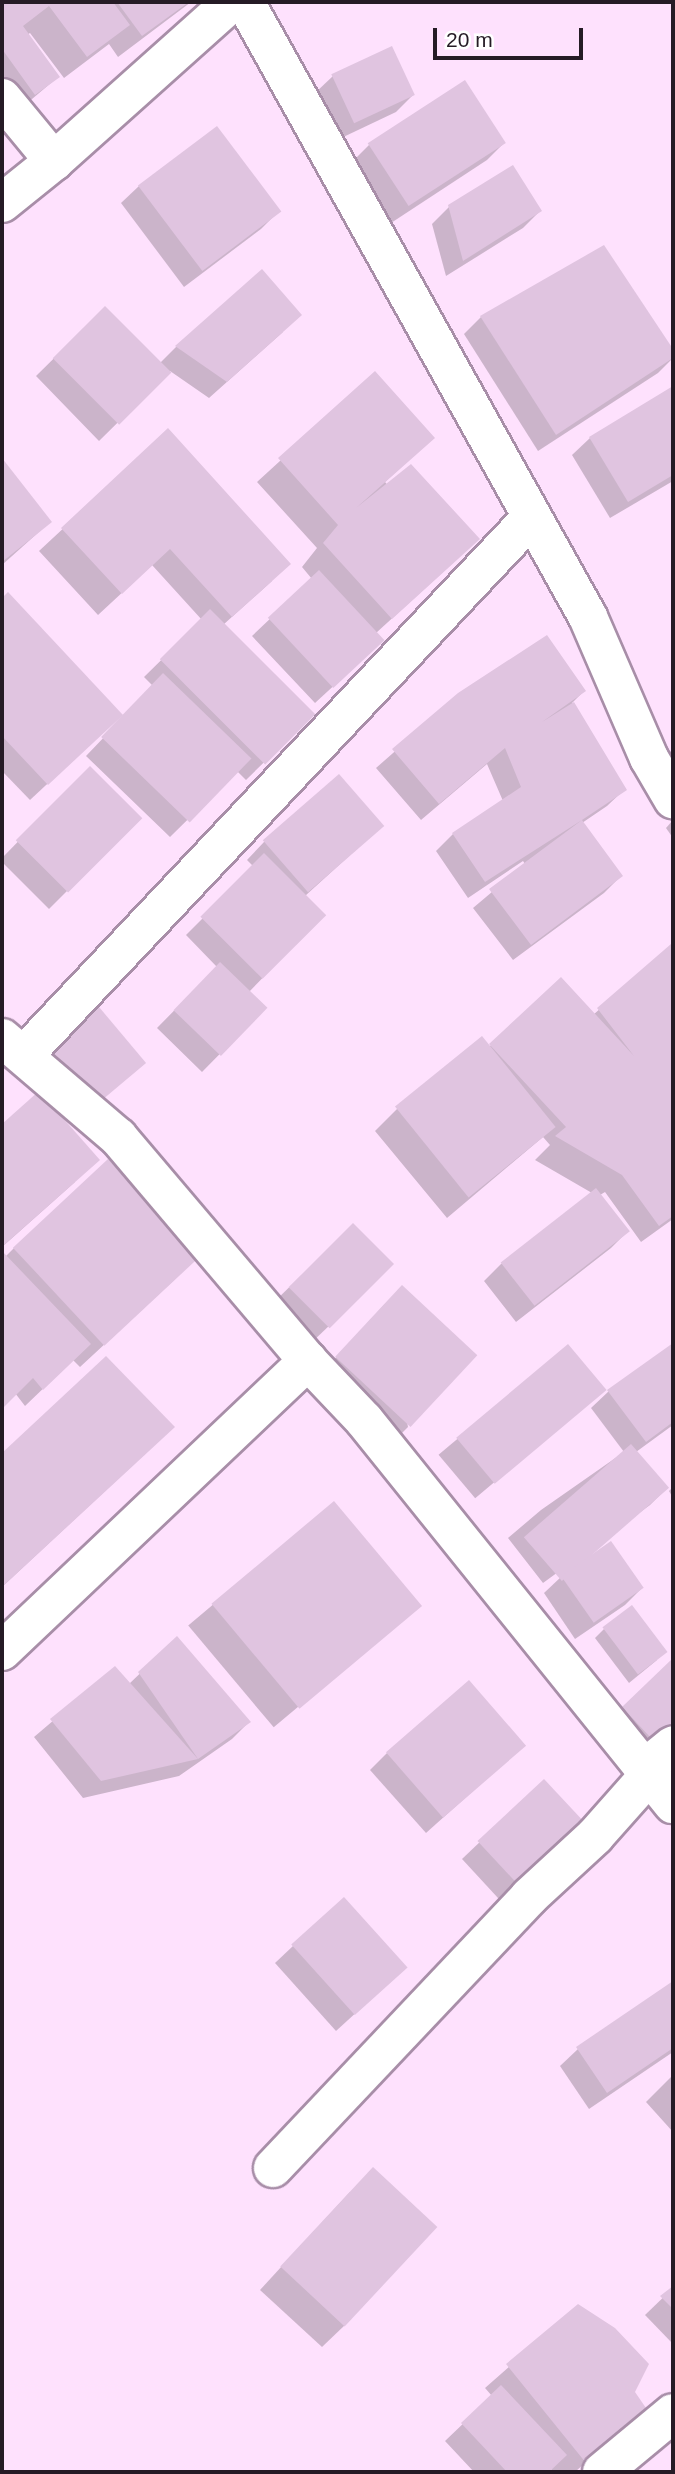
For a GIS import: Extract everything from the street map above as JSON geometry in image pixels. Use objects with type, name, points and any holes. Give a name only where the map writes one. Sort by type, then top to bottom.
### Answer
[{"type":"street","points":[[2,203],[54,161],[232,2]]},
{"type":"street","points":[[245,2],[588,617],[649,758],[673,799]]},
{"type":"street","points":[[2,98],[54,161]]},
{"type":"street","points":[[531,518],[13,1047],[118,1137],[656,1762],[673,1804]]},
{"type":"street","points":[[2,1651],[309,1361]]},
{"type":"street","points":[[273,2168],[529,1897],[595,1836],[656,1762]]},
{"type":"street","points":[[602,2472],[673,2413]]},
{"type":"building","points":[[2,2],[113,2],[130,25],[87,57],[49,6],[23,26],[60,77],[35,95],[2,49]]},
{"type":"building","points":[[117,2],[189,2],[142,36]]},
{"type":"building","points":[[392,46],[415,95],[354,123],[331,74]]},
{"type":"building","points":[[465,80],[506,143],[409,206],[368,143]]},
{"type":"building","points":[[217,126],[281,211],[202,271],[138,186]]},
{"type":"building","points":[[513,165],[542,211],[463,261],[448,205]]},
{"type":"building","points":[[604,245],[673,349],[673,358],[556,435],[480,316]]},
{"type":"building","points":[[262,269],[302,315],[227,382],[175,346]]},
{"type":"building","points":[[105,306],[171,372],[119,425],[53,358]]},
{"type":"building","points":[[375,371],[435,438],[356,508],[411,464],[480,539],[392,619],[323,543],[338,525],[278,458]]},
{"type":"building","points":[[673,386],[673,475],[628,502],[589,437]]},
{"type":"building","points":[[168,428],[291,564],[232,617],[170,549],[122,594],[61,528]]},
{"type":"building","points":[[2,458],[52,522],[2,562]]},
{"type":"building","points":[[319,570],[384,640],[333,688],[268,618]]},
{"type":"building","points":[[8,592],[123,715],[48,785],[2,736],[2,598]]},
{"type":"building","points":[[210,609],[315,714],[265,765],[160,659]]},
{"type":"building","points":[[547,635],[586,691],[542,722],[574,702],[627,790],[485,882],[452,833],[521,787],[505,748],[439,804],[392,749],[458,693]]},
{"type":"building","points":[[163,673],[251,758],[190,822],[101,737]]},
{"type":"building","points":[[90,766],[142,818],[68,893],[16,840]]},
{"type":"building","points":[[339,774],[384,826],[308,892],[263,840]]},
{"type":"building","points":[[582,820],[623,876],[531,945],[489,889]]},
{"type":"building","points":[[264,853],[326,915],[263,979],[200,917]]},
{"type":"building","points":[[671,944],[673,1216],[659,1226],[622,1175],[555,1136],[566,1127],[489,1044],[561,977],[634,1056],[597,1008]]},
{"type":"building","points":[[220,962],[267,1008],[221,1056],[173,1010]]},
{"type":"building","points":[[94,1001],[146,1063],[90,1110],[38,1048]]},
{"type":"building","points":[[482,1036],[556,1127],[469,1197],[395,1106]]},
{"type":"building","points":[[39,1091],[100,1160],[4,1245],[2,1124]]},
{"type":"building","points":[[108,1159],[199,1257],[104,1346],[13,1248]]},
{"type":"building","points":[[596,1188],[630,1231],[535,1306],[501,1262]]},
{"type":"building","points":[[353,1223],[394,1264],[330,1328],[289,1287]]},
{"type":"building","points":[[3,1252],[91,1344],[43,1390],[33,1378],[2,1409]]},
{"type":"building","points":[[402,1285],[477,1355],[410,1427],[335,1357]]},
{"type":"building","points":[[673,1343],[673,1422],[646,1442],[607,1390]]},
{"type":"building","points":[[568,1344],[607,1390],[495,1484],[456,1438]]},
{"type":"building","points":[[106,1356],[175,1427],[2,1587],[2,1453]]},
{"type":"building","points":[[631,1444],[669,1488],[562,1581],[524,1537]]},
{"type":"building","points":[[334,1501],[422,1606],[299,1709],[211,1604]]},
{"type":"building","points":[[611,1541],[644,1588],[594,1623],[561,1576]]},
{"type":"building","points":[[632,1605],[668,1652],[638,1674],[602,1627]]},
{"type":"building","points":[[177,1636],[251,1722],[198,1759],[138,1672]]},
{"type":"building","points":[[673,1658],[673,1741],[663,1751],[622,1707]]},
{"type":"building","points":[[115,1666],[198,1759],[101,1781],[50,1719]]},
{"type":"building","points":[[469,1680],[526,1746],[443,1818],[386,1752]]},
{"type":"building","points":[[544,1779],[594,1833],[528,1895],[477,1841]]},
{"type":"building","points":[[344,1897],[408,1968],[355,2015],[291,1945]]},
{"type":"building","points":[[673,1981],[673,2048],[607,2093],[576,2047]]},
{"type":"building","points":[[373,2167],[437,2227],[345,2326],[280,2266]]},
{"type":"building","points":[[673,2286],[673,2309],[660,2296]]},
{"type":"building","points":[[578,2304],[615,2328],[649,2364],[635,2392],[646,2408],[586,2463],[506,2364]]},
{"type":"building","points":[[501,2385],[567,2455],[549,2472],[507,2472],[461,2423]]}]
